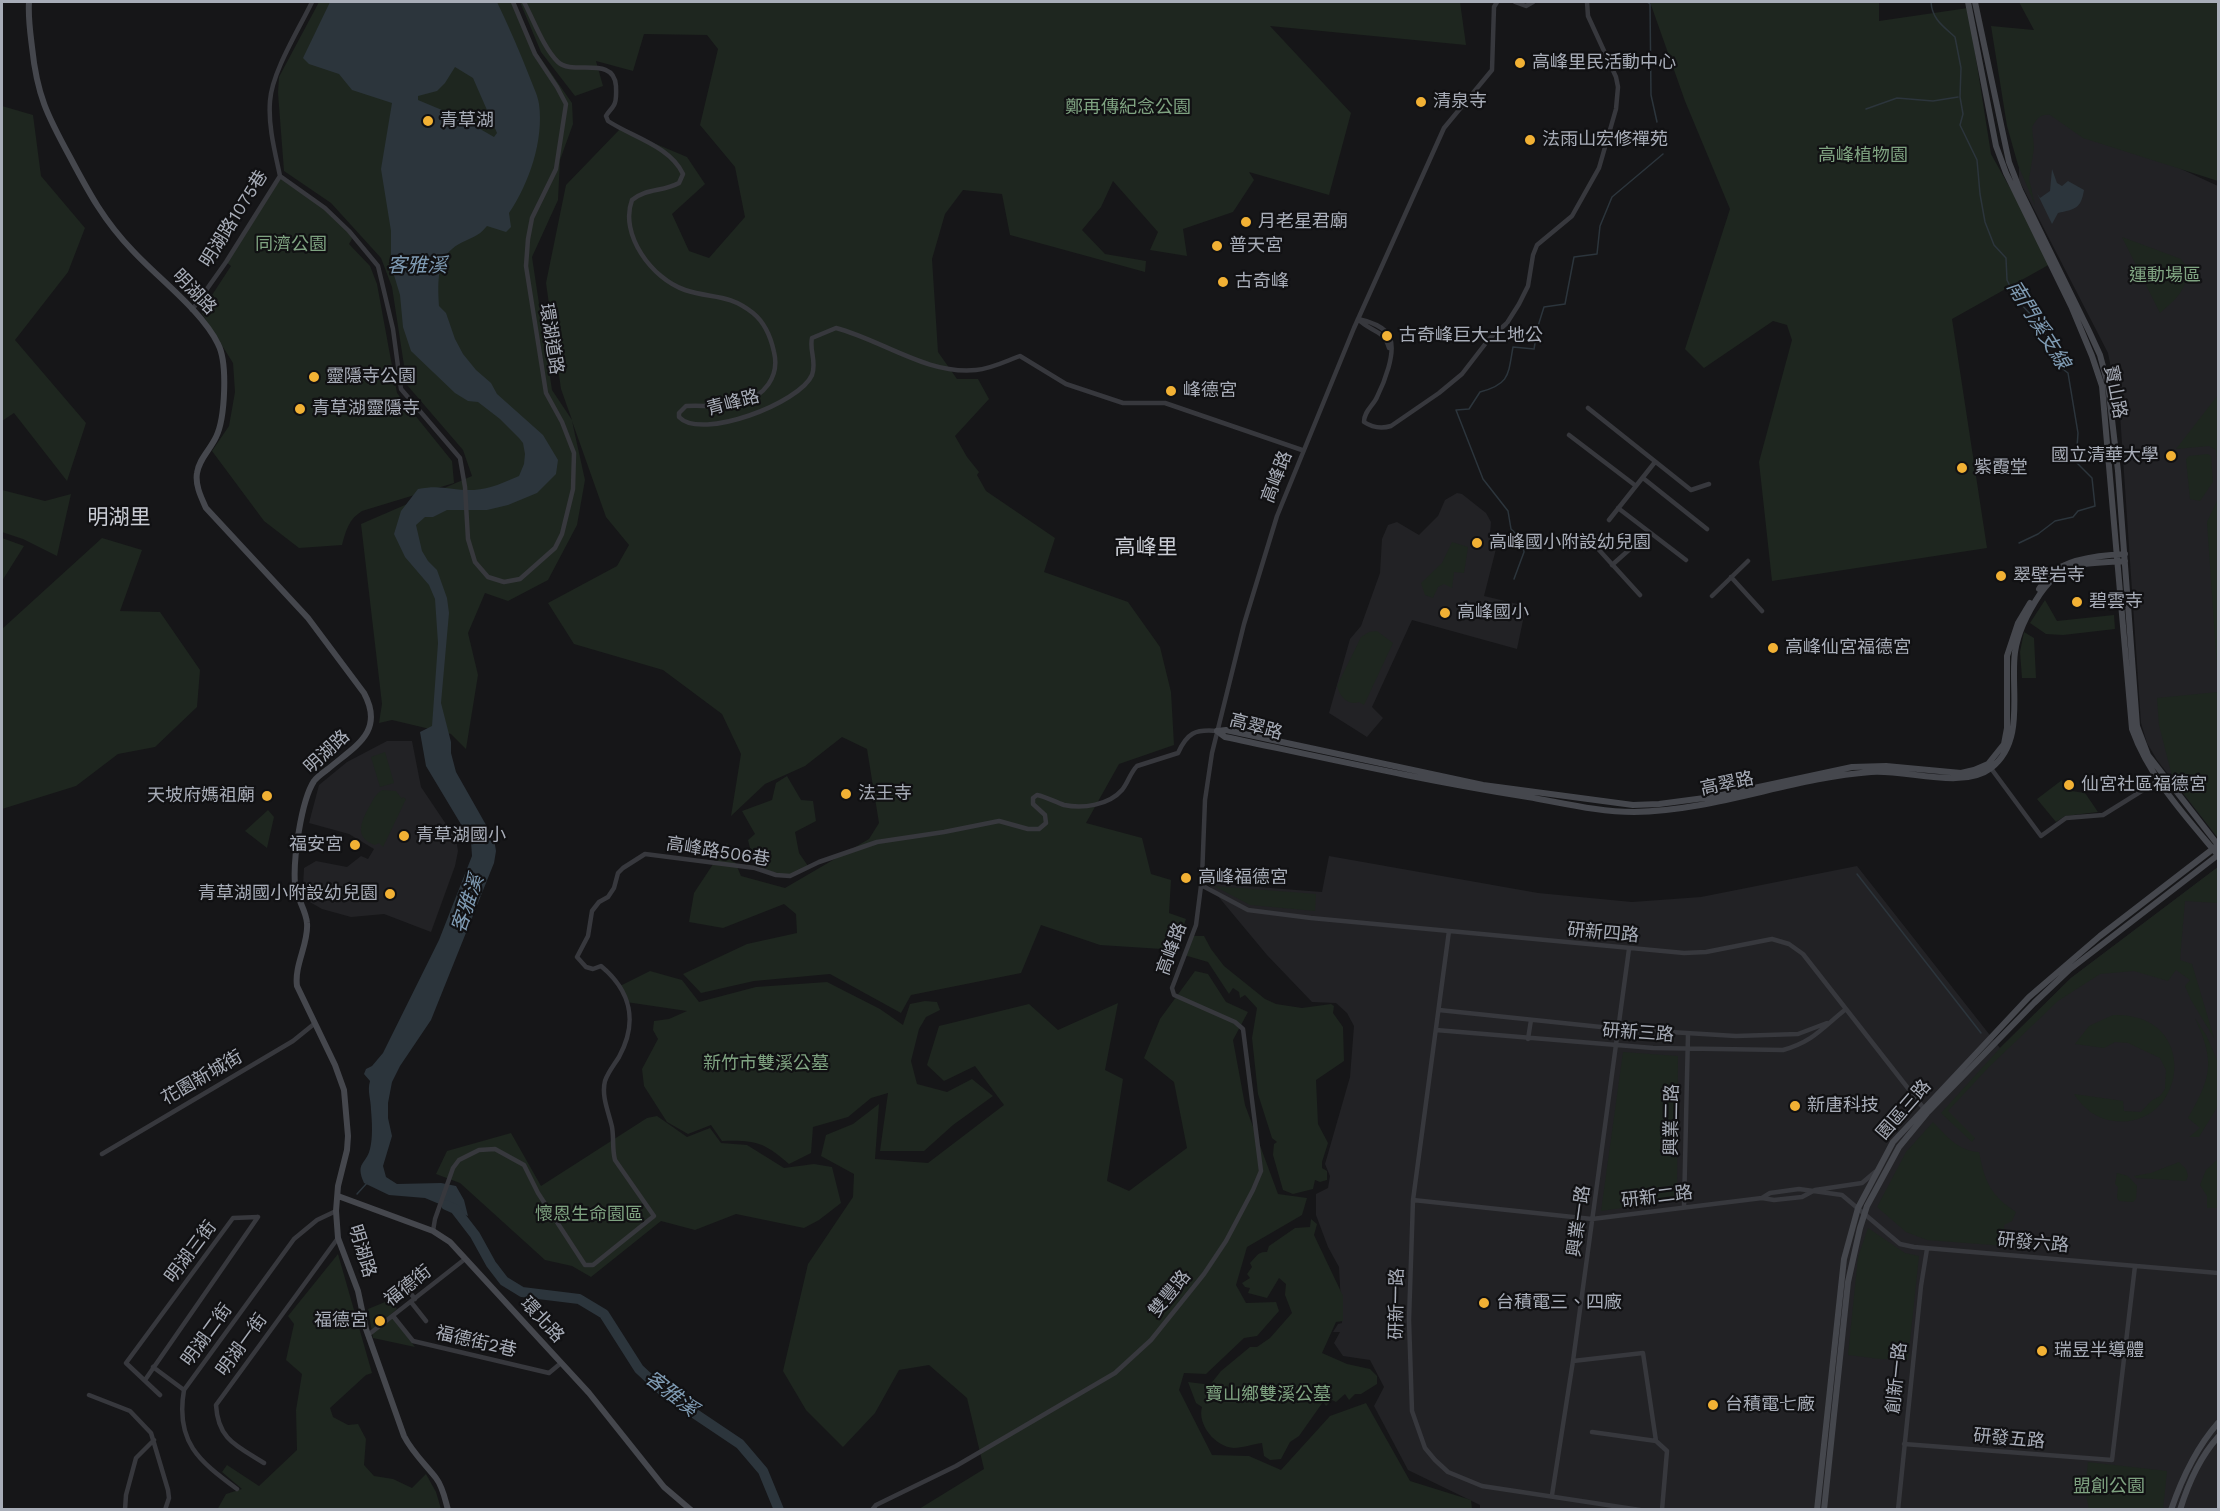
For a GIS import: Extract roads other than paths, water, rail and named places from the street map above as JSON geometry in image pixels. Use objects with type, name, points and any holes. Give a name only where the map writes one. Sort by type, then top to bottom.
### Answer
[{"type":"street","name":"明湖路","points":[[29,2],[28,23],[41,98],[53,126],[105,220],[132,251],[203,321],[219,345],[223,364],[224,407],[221,427],[215,441],[202,459],[197,474],[198,489],[206,508],[308,618],[371,704],[373,717],[371,728],[365,738],[315,780],[305,803],[295,854],[295,884],[307,924],[296,977],[297,986],[338,1072],[346,1100],[347,1150],[338,1186],[336,1211],[338,1238],[358,1292],[368,1335],[404,1436],[412,1450],[436,1479],[448,1509]]},
{"type":"street","name":"明湖路1075巷","points":[[192,310],[226,262],[280,176],[273,143],[270,101],[279,70],[312,2]]},
{"type":"street","name":"環湖道路","points":[[280,176],[325,208],[349,231],[378,266],[393,329],[401,390],[460,458],[465,487],[468,539],[475,562],[488,577],[504,582],[520,579],[555,548],[562,534],[573,489],[573,453],[562,422],[546,393],[526,266],[532,218],[556,169],[566,104],[535,54],[513,2]]},
{"type":"street","name":"青峰路","points":[[524,2],[557,62],[565,67],[597,68],[608,71],[614,78],[616,97],[615,104],[606,116],[608,121],[660,150],[681,169],[682,179],[679,183],[662,190],[646,191],[632,200],[629,212],[632,233],[642,254],[663,277],[675,285],[740,303],[762,323],[772,344],[776,371],[764,391],[741,403],[686,406],[679,413],[679,417],[684,422],[693,425],[708,425],[751,415],[785,401],[812,374],[814,360],[810,344],[812,338],[836,328],[938,366],[957,370],[978,370],[1020,356],[1066,384],[1123,404],[1166,403],[1302,450]]},
{"type":"street","name":"高峰路","points":[[1174,995],[1172,988],[1197,925],[1205,800],[1212,753],[1244,624],[1277,516],[1302,450],[1358,319],[1444,128],[1492,70],[1494,6],[1497,2]]},
{"type":"street","points":[[1515,2],[1526,6],[1533,2]]},
{"type":"street","points":[[1358,319],[1363,325],[1383,335],[1391,355],[1377,399],[1364,416],[1364,422],[1368,425],[1384,428],[1391,426],[1439,393],[1462,374],[1489,339],[1507,323],[1528,286],[1537,244],[1572,216],[1599,168],[1616,109],[1618,87],[1607,56],[1588,16],[1587,2]]},
{"type":"street","name":"寶山路","points":[[1968,2],[1996,146],[2006,173],[2072,308],[2105,385],[2132,729],[2138,748],[2216,847],[2218,855]]},
{"type":"street","name":"寶山路","points":[[1975,2],[2009,162],[2020,190],[2100,355],[2118,471],[2138,726],[2148,755],[2162,779]]},
{"type":"street","points":[[1974,34],[1983,34]]},
{"type":"street","points":[[1588,408],[1691,490],[1709,484]]},
{"type":"street","points":[[1569,435],[1636,486]]},
{"type":"street","points":[[1608,520],[1655,462]]},
{"type":"street","points":[[1643,478],[1707,529]]},
{"type":"street","points":[[1618,508],[1686,560]]},
{"type":"street","points":[[1590,540],[1640,595]]},
{"type":"street","points":[[1612,565],[1630,549]]},
{"type":"street","points":[[2125,558],[2117,554],[2063,568],[2051,573],[2035,594],[2012,637],[2007,656],[2007,728],[2004,744],[1989,766],[2041,836],[2066,818],[2103,814],[2162,779]]},
{"type":"street","points":[[2063,568],[2118,562],[2125,558]]},
{"type":"street","points":[[1712,596],[1748,561]]},
{"type":"street","points":[[1731,577],[1762,611]]},
{"type":"street","name":"高翠路","points":[[1217,731],[1226,730],[1483,784],[1633,805],[1704,798],[1852,767],[1886,766],[1961,772],[1989,766]]},
{"type":"street","name":"高峰路506巷","points":[[433,1231],[449,1177],[459,1160],[479,1150],[495,1149],[521,1161],[582,1262],[588,1266],[593,1265],[654,1216],[615,1160],[612,1151],[613,1139],[604,1084],[629,1032],[631,1021],[625,994],[613,976],[601,966],[593,969],[577,957],[588,936],[592,911],[599,902],[608,897],[614,888],[618,873],[631,862],[645,854],[754,868],[776,875],[790,876],[819,862],[877,842],[999,821],[1028,829],[1039,829],[1046,823],[1045,815],[1033,804],[1033,798],[1037,795],[1063,804],[1086,807],[1096,804],[1123,789],[1137,765],[1178,753],[1184,740],[1194,732],[1217,731]]},
{"type":"street","name":"園區三路","points":[[1824,1509],[1848,1282],[1864,1213],[1894,1155],[1925,1111],[2029,998],[2069,962],[2216,847]]},
{"type":"street","name":"園區三路","points":[[1817,1509],[1844,1259],[1858,1208],[1893,1142],[2069,970],[2218,855]]},
{"type":"street","name":"研新四路","points":[[1201,885],[1248,910],[1311,918],[1629,949],[1706,952],[1772,939],[1789,944],[1803,954],[1925,1111]]},
{"type":"street","name":"研新一路","points":[[1449,931],[1413,1200],[1409,1320],[1412,1411],[1417,1430],[1425,1448],[1448,1472],[1465,1480],[1482,1486],[1640,1509]]},
{"type":"street","name":"興業一路","points":[[1552,1495],[1620,1029],[1629,949]]},
{"type":"street","name":"雙豐路","points":[[872,1509],[956,1466],[1115,1372],[1151,1340],[1204,1274],[1226,1241],[1261,1171],[1246,1036],[1244,1029],[1235,1022],[1174,995]]},
{"type":"street","name":"研新三路","points":[[1436,1030],[1617,1046],[1688,1050],[1783,1050],[1802,1045],[1846,1009]]},
{"type":"street","name":"研新三路","points":[[1439,1010],[1688,1034],[1798,1034],[1830,1022]]},
{"type":"street","points":[[1528,1039],[1531,1020]]},
{"type":"street","name":"花園新城街","points":[[102,1154],[293,1041],[314,1024]]},
{"type":"street","name":"興業二路","points":[[1684,1207],[1688,1034]]},
{"type":"street","name":"研新二路","points":[[1762,1198],[1770,1192],[1815,1190],[1862,1183],[1878,1169]]},
{"type":"street","name":"研新二路","points":[[1413,1200],[1592,1220],[1762,1198],[1774,1200],[1802,1197],[1815,1190],[1842,1195],[1858,1208]]},
{"type":"street","name":"環北路","points":[[338,1196],[433,1231],[450,1242],[589,1393],[653,1474],[672,1494],[692,1509]]},
{"type":"street","name":"研發六路","points":[[1858,1208],[1900,1244],[1927,1249],[2218,1273]]},
{"type":"street","name":"明湖二街","points":[[237,1490],[199,1458],[188,1443],[181,1414],[184,1390],[294,1239],[316,1220],[336,1211]]},
{"type":"street","name":"明湖三街","points":[[145,1380],[258,1217],[233,1218],[126,1363],[160,1395]]},
{"type":"street","name":"明湖一街","points":[[264,1463],[225,1437],[217,1420],[216,1405],[338,1238]]},
{"type":"street","name":"創新一路","points":[[1898,1509],[1921,1286],[1927,1249]]},
{"type":"street","name":"福德街","points":[[368,1335],[465,1259]]},
{"type":"street","name":"研發五路","points":[[1904,1444],[2112,1461],[2135,1266]]},
{"type":"street","points":[[401,1281],[426,1322]]},
{"type":"street","name":"福德街2巷","points":[[393,1316],[413,1341],[549,1373],[561,1363]]},
{"type":"street","points":[[1573,1360],[1644,1353],[1656,1441]]},
{"type":"street","points":[[153,1367],[184,1390]]},
{"type":"street","points":[[88,1395],[130,1411],[151,1433],[168,1490],[169,1498],[165,1509]]},
{"type":"street","points":[[2171,1509],[2195,1455],[2218,1425]]},
{"type":"street","points":[[1592,1432],[1656,1441],[1667,1450],[1662,1509]]},
{"type":"street","points":[[2180,1509],[2190,1482],[2218,1437]]},
{"type":"street","points":[[125,1509],[136,1458],[154,1440]]},
{"type":"water","points":[[330,2],[497,2],[537,94],[539,104],[537,147],[529,175],[509,213],[511,227],[506,232],[487,226],[447,254],[438,283],[439,306],[446,313],[463,354],[491,383],[497,394],[543,435],[558,460],[556,474],[537,493],[508,505],[487,510],[447,510],[433,517],[425,517],[416,525],[422,551],[437,570],[447,598],[449,613],[441,703],[451,742],[451,753],[456,772],[494,839],[496,851],[494,863],[431,1020],[392,1082],[388,1118],[392,1136],[383,1166],[386,1177],[397,1184],[441,1183],[456,1186],[464,1200],[468,1216],[425,1198],[389,1195],[364,1183],[361,1171],[370,1149],[372,1135],[370,1081],[364,1074],[366,1069],[372,1066],[383,1053],[439,940],[472,856],[471,841],[426,766],[420,732],[432,726],[438,643],[435,599],[429,585],[405,557],[394,534],[401,511],[418,489],[434,487],[474,490],[497,485],[519,476],[525,454],[523,443],[500,419],[478,402],[468,401],[455,393],[411,351],[403,327],[400,295],[391,265],[391,231],[381,169],[392,103],[352,90],[339,74],[309,64],[303,58]],"holes":[[[455,67],[473,78],[497,133],[494,137],[461,118],[418,100],[418,96],[437,91]]]},
{"type":"water","points":[[2052,169],[2057,183],[2062,186],[2068,181],[2084,190],[2079,205],[2058,213],[2052,224],[2037,193],[2040,198],[2050,191]]},
{"type":"waterway","points":[[1647,2],[1650,4],[1651,95],[1657,122]]},
{"type":"waterway","name":"南門溪支線","points":[[1931,2],[1936,18],[1955,37],[1961,68],[1960,97],[1963,114],[1960,125],[1977,160],[1985,222],[1994,245],[2006,258],[2007,280],[2017,300],[2056,346],[2058,362],[2068,373],[2078,433],[2076,462],[2092,478],[2095,506],[2078,511],[2073,517],[2055,521],[2038,534],[2019,543]]},
{"type":"waterway","points":[[1866,109],[1897,98],[1933,101],[1958,97]]},
{"type":"waterway","points":[[1514,579],[1524,552],[1523,541],[1511,529],[1508,511],[1483,479],[1456,410],[1469,409],[1480,392],[1502,382],[1508,371],[1513,347],[1534,349],[1544,307],[1565,304],[1574,257],[1597,254],[1600,226],[1612,197],[1663,154]]},
{"type":"waterway","points":[[1857,874],[1981,1033]]},
{"type":"waterway","points":[[357,1194],[367,1183]]},
{"type":"waterway","name":"客雅溪","points":[[446,1205],[455,1209],[475,1235],[491,1264],[504,1281],[522,1292],[579,1299],[604,1314],[639,1369],[667,1395],[740,1444],[763,1471],[779,1510]]},
{"type":"place","name":"高峰里民活動中心","points":[[1520,63]]},
{"type":"place","name":"清泉寺","points":[[1421,102]]},
{"type":"place","name":"青草湖","points":[[428,121]]},
{"type":"place","name":"法雨山宏修禪苑","points":[[1530,140]]},
{"type":"place","name":"月老星君廟","points":[[1246,222]]},
{"type":"place","name":"普天宮","points":[[1217,246]]},
{"type":"place","name":"古奇峰","points":[[1223,282]]},
{"type":"place","name":"古奇峰巨大土地公","points":[[1387,336]]},
{"type":"place","name":"靈隱寺公園","points":[[314,377]]},
{"type":"place","name":"峰德宮","points":[[1171,391]]},
{"type":"place","name":"青草湖靈隱寺","points":[[300,409]]},
{"type":"place","name":"國立清華大學","points":[[2171,456]]},
{"type":"place","name":"紫霞堂","points":[[1962,468]]},
{"type":"place","name":"高峰國小附設幼兒園","points":[[1477,543]]},
{"type":"place","name":"翠壁岩寺","points":[[2001,576]]},
{"type":"place","name":"碧雲寺","points":[[2077,602]]},
{"type":"place","name":"高峰國小","points":[[1445,613]]},
{"type":"place","name":"高峰仙宮福德宮","points":[[1773,648]]},
{"type":"place","name":"仙宮社區福德宮","points":[[2069,785]]},
{"type":"place","name":"法王寺","points":[[846,794]]},
{"type":"place","name":"天坡府媽祖廟","points":[[267,796]]},
{"type":"place","name":"青草湖國小","points":[[404,836]]},
{"type":"place","name":"福安宮","points":[[355,845]]},
{"type":"place","name":"高峰福德宮","points":[[1186,878]]},
{"type":"place","name":"青草湖國小附設幼兒園","points":[[390,894]]},
{"type":"place","name":"新唐科技","points":[[1795,1106]]},
{"type":"place","name":"台積電三、四廠","points":[[1484,1303]]},
{"type":"place","name":"福德宮","points":[[380,1321]]},
{"type":"place","name":"瑞昱半導體","points":[[2042,1351]]},
{"type":"place","name":"台積電七廠","points":[[1713,1405]]},
{"type":"district","name":"明湖里","points":[[119,518]]},
{"type":"district","name":"高峰里","points":[[1146,548]]},
{"type":"park label","name":"鄭再傳紀念公園","points":[[1128,108]]},
{"type":"park label","name":"高峰植物園","points":[[1863,156]]},
{"type":"park label","name":"同濟公園","points":[[291,245]]},
{"type":"park label","name":"運動場區","points":[[2165,276]]},
{"type":"park label","name":"新竹市雙溪公墓","points":[[766,1064]]},
{"type":"park label","name":"懷恩生命園區","points":[[589,1215]]},
{"type":"park label","name":"寶山鄉雙溪公墓","points":[[1268,1395]]},
{"type":"park label","name":"盟創公園","points":[[2109,1487]]}]
